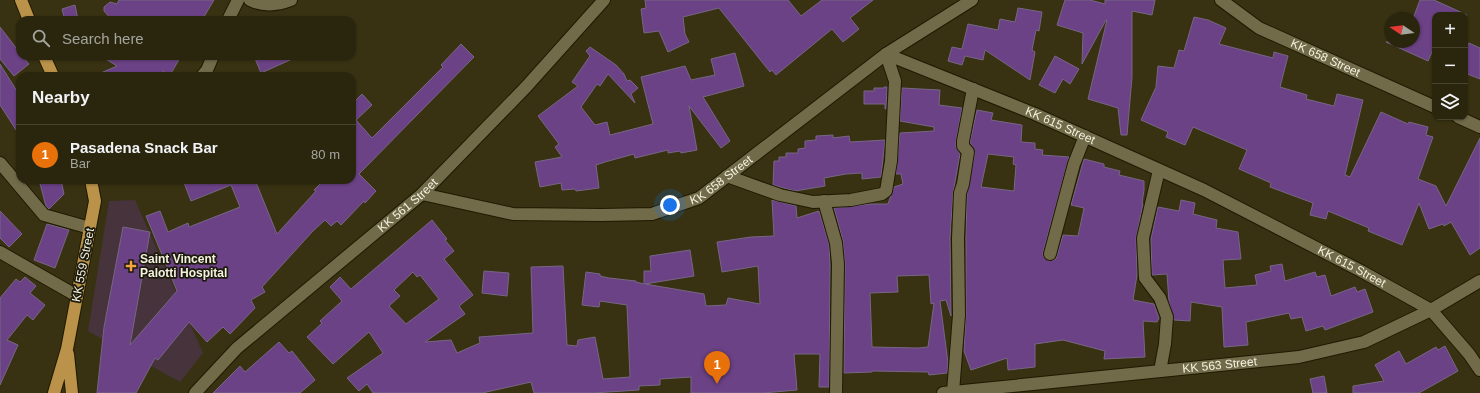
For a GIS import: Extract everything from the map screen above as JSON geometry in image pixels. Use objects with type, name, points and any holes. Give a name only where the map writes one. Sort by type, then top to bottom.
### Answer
[{"type":"main road","points":[[21,0],[28,16]]},
{"type":"main road","points":[[46,60],[51,72]]},
{"type":"main road","name":"KK 559 Street","points":[[54,393],[67,349],[95,201],[92,184]]},
{"type":"main road","name":"KK 559 Street","points":[[67,349],[72,393]]},
{"type":"street","points":[[230,16],[238,0]]},
{"type":"street","points":[[250,0],[262,4],[280,4],[292,0]]},
{"type":"street","name":"KK 561 Street","points":[[195,393],[237,348],[422,194],[526,88],[604,0]]},
{"type":"street","name":"KK 658 Street","points":[[422,194],[513,214],[652,214],[699,198],[886,54],[972,0]]},
{"type":"street","name":"KK 658 Street","points":[[1221,0],[1259,28],[1432,106]]},
{"type":"street","points":[[727,176],[780,195],[814,202],[874,196],[882,194],[886,191],[890,161],[894,80],[886,54]]},
{"type":"street","name":"KK 615 Street","points":[[886,54],[1035,114],[1085,136],[1299,238],[1431,310],[1470,354],[1480,370]]},
{"type":"street","points":[[205,72],[211,60]]},
{"type":"street","points":[[948,392],[960,315],[958,238],[960,193],[964,184],[968,152],[963,146],[963,141],[973,89]]},
{"type":"street","points":[[1465,120],[1480,127]]},
{"type":"street","points":[[1050,254],[1074,164],[1085,136]]},
{"type":"street","points":[[0,163],[16,182]]},
{"type":"street","points":[[1159,170],[1143,238],[1145,278],[1160,298],[1167,317],[1165,344],[1160,371]]},
{"type":"street","points":[[18,184],[44,215],[90,228]]},
{"type":"street","points":[[824,202],[836,243],[838,264],[836,393]]},
{"type":"street","points":[[0,252],[77,296]]},
{"type":"street","name":"KK 563 Street","points":[[948,392],[1299,357],[1364,342],[1431,310],[1480,281]]},
{"type":"shaded area","name":"Saint Vincent Palotti Hospital","points":[[135,200],[203,353],[180,382],[88,331],[109,201]]},
{"type":"building","points":[[119,0],[214,0],[204,16],[108,16],[104,11],[104,7],[110,2],[117,4]]},
{"type":"building","points":[[645,0],[788,0],[801,16],[822,0],[873,0],[850,18],[859,29],[843,42],[832,29],[776,75],[772,70],[770,72],[719,8],[683,17],[685,34],[689,42],[668,52],[659,31],[644,33],[641,9],[646,8]]},
{"type":"building","points":[[1065,0],[1090,0],[1105,4],[1105,0],[1155,0],[1152,15],[1132,11],[1132,77],[1127,135],[1121,135],[1118,108],[1088,99],[1107,20],[1082,64],[1083,33],[1057,25]]},
{"type":"building","points":[[1420,0],[1434,0],[1460,12],[1432,12],[1432,52],[1428,61],[1399,48],[1420,48],[1420,12],[1416,12]]},
{"type":"building","points":[[75,5],[77,16],[64,16],[62,9]]},
{"type":"building","points":[[1018,8],[1042,12],[1039,31],[1036,30],[1032,50],[1035,52],[1030,80],[985,50],[983,60],[965,56],[962,65],[948,61],[952,47],[962,49],[968,24],[998,30],[1000,19],[1015,22]]},
{"type":"building","points":[[1194,17],[1208,20],[1226,28],[1219,44],[1273,58],[1274,52],[1288,56],[1280,87],[1307,95],[1306,99],[1334,106],[1337,94],[1363,100],[1345,175],[1350,177],[1381,112],[1408,124],[1409,122],[1428,127],[1426,135],[1433,137],[1418,179],[1436,186],[1446,206],[1480,138],[1480,248],[1470,255],[1451,222],[1444,226],[1443,224],[1429,229],[1419,203],[1402,245],[1368,231],[1369,228],[1328,211],[1326,219],[1310,215],[1313,203],[1270,187],[1271,183],[1239,169],[1247,150],[1193,127],[1185,145],[1166,137],[1168,132],[1141,120],[1156,87],[1158,66],[1174,68],[1179,50],[1184,51]]},
{"type":"building","points":[[0,27],[16,48],[16,60],[26,60],[29,64],[19,72],[16,72],[14,76],[0,59]]},
{"type":"building","points":[[1469,43],[1480,48],[1480,79],[1468,74]]},
{"type":"building","points":[[461,44],[474,57],[359,174],[376,191],[341,225],[337,221],[331,226],[325,220],[313,231],[262,287],[265,292],[251,300],[255,308],[230,334],[223,327],[207,342],[189,322],[158,360],[155,358],[136,393],[97,393],[104,327],[123,227],[150,232],[130,345],[177,291],[146,216],[160,211],[168,232],[188,223],[189,227],[240,207],[231,185],[191,201],[185,184],[257,184],[277,234],[316,191],[314,190],[320,184],[356,184],[356,120],[372,138],[443,67],[441,65]]},
{"type":"building","points":[[590,47],[616,65],[624,74],[627,81],[630,80],[638,88],[631,94],[635,103],[608,74],[600,86],[597,84],[581,107],[595,125],[607,122],[610,135],[653,124],[641,77],[685,66],[691,80],[715,75],[711,59],[735,53],[744,86],[703,97],[730,141],[721,148],[689,106],[697,150],[681,153],[680,151],[668,153],[668,150],[635,158],[634,154],[596,165],[599,188],[576,191],[575,189],[562,190],[561,183],[540,187],[535,162],[562,157],[555,147],[559,144],[538,116],[578,86],[572,82],[590,56],[586,51]]},
{"type":"building","points":[[1055,56],[1079,69],[1070,84],[1063,79],[1055,93],[1039,85]]},
{"type":"building","points":[[107,60],[179,60],[172,72],[103,72],[117,66]]},
{"type":"building","points":[[256,60],[290,60],[263,72],[261,72]]},
{"type":"building","points":[[0,64],[16,90],[16,130],[0,105]]},
{"type":"building","points":[[887,87],[886,109],[885,104],[864,104],[864,91],[874,91],[874,88]]},
{"type":"building","points":[[902,88],[940,90],[939,105],[962,108],[956,141],[956,147],[960,154],[953,193],[950,238],[951,316],[946,300],[940,301],[948,363],[947,373],[929,375],[928,372],[872,371],[844,373],[845,263],[843,241],[834,208],[871,204],[888,204],[894,187],[903,184],[901,174],[896,174],[900,133],[934,131],[934,127],[900,121]],"holes":[[[929,275],[931,304],[934,303],[928,347],[872,347],[870,293],[898,292],[897,276]]]},
{"type":"building","points":[[362,94],[372,105],[356,120],[356,100]]},
{"type":"building","points":[[977,110],[993,113],[991,120],[1022,125],[1021,142],[1035,143],[1035,149],[1043,150],[1042,155],[1069,157],[1043,252],[1043,256],[1048,261],[1056,259],[1063,235],[1078,236],[1084,208],[1071,205],[1084,159],[1104,164],[1104,167],[1120,171],[1119,175],[1144,181],[1143,204],[1136,238],[1137,275],[1133,300],[1154,304],[1159,318],[1157,322],[1143,321],[1145,357],[1104,359],[1105,351],[1063,340],[1035,344],[1035,367],[1008,370],[1007,358],[971,370],[964,351],[966,315],[967,194],[975,153],[970,142]],"holes":[[[988,154],[1014,157],[1013,164],[1016,165],[1014,191],[981,187]]]},
{"type":"building","points":[[833,135],[833,138],[849,136],[850,142],[885,140],[881,177],[862,179],[862,173],[846,174],[824,178],[825,186],[795,191],[773,185],[774,161],[779,161],[779,157],[786,157],[786,153],[798,153],[798,149],[805,148],[805,141],[816,140],[816,136]]},
{"type":"building","points":[[40,184],[62,184],[64,194],[49,209],[46,206]]},
{"type":"building","points":[[772,200],[796,206],[797,218],[819,211],[829,244],[829,387],[819,387],[820,354],[794,354],[797,390],[763,393],[691,393],[691,377],[660,379],[660,385],[639,386],[639,390],[593,393],[534,393],[531,382],[482,393],[373,393],[367,384],[359,391],[347,378],[383,353],[369,332],[333,364],[307,337],[322,323],[320,321],[342,301],[330,287],[340,277],[351,289],[432,220],[447,239],[445,240],[454,251],[444,259],[473,295],[459,306],[465,314],[425,342],[451,340],[457,353],[480,343],[479,337],[533,333],[531,267],[563,266],[567,345],[577,346],[578,340],[595,337],[603,379],[630,377],[627,305],[600,301],[599,307],[582,305],[586,272],[600,274],[600,276],[609,278],[636,281],[644,284],[644,271],[651,271],[650,256],[690,250],[694,276],[645,284],[704,294],[706,306],[726,305],[728,298],[760,304],[758,266],[722,272],[717,242],[751,237],[774,236]],"holes":[[[413,272],[417,277],[420,275],[439,299],[406,324],[389,306],[400,296],[394,290]]]},
{"type":"building","points":[[1181,200],[1195,203],[1193,214],[1217,220],[1216,228],[1238,232],[1241,259],[1223,260],[1225,288],[1257,285],[1255,275],[1271,271],[1270,266],[1282,264],[1285,281],[1315,272],[1317,277],[1325,275],[1331,296],[1355,287],[1357,292],[1365,289],[1373,312],[1325,330],[1323,326],[1306,331],[1302,317],[1291,319],[1289,313],[1246,322],[1248,345],[1224,347],[1222,307],[1191,302],[1190,321],[1174,320],[1169,302],[1167,274],[1152,275],[1151,239],[1158,207],[1179,211]]},
{"type":"building","points":[[0,211],[22,234],[9,247],[0,238]]},
{"type":"building","points":[[47,224],[69,230],[55,268],[34,260]]},
{"type":"building","points":[[484,271],[509,273],[507,296],[482,293]]},
{"type":"building","points":[[25,277],[36,286],[30,293],[45,305],[33,320],[27,315],[7,340],[18,345],[0,385],[0,298],[16,279],[20,282]]},
{"type":"building","points":[[279,342],[289,353],[292,351],[315,380],[300,393],[213,393],[240,366],[245,372]]},
{"type":"building","points":[[1445,346],[1458,371],[1419,393],[1353,393],[1353,386],[1384,381],[1375,365],[1399,351],[1406,364],[1436,347],[1438,350]]},
{"type":"building","points":[[1324,376],[1327,393],[1313,393],[1310,379]]},
{"type":"place","name":"Saint Vincent Palotti Hospital","points":[[131,266]]},
{"type":"place","name":"Pasadena Snack Bar","points":[[717,384]]}]
